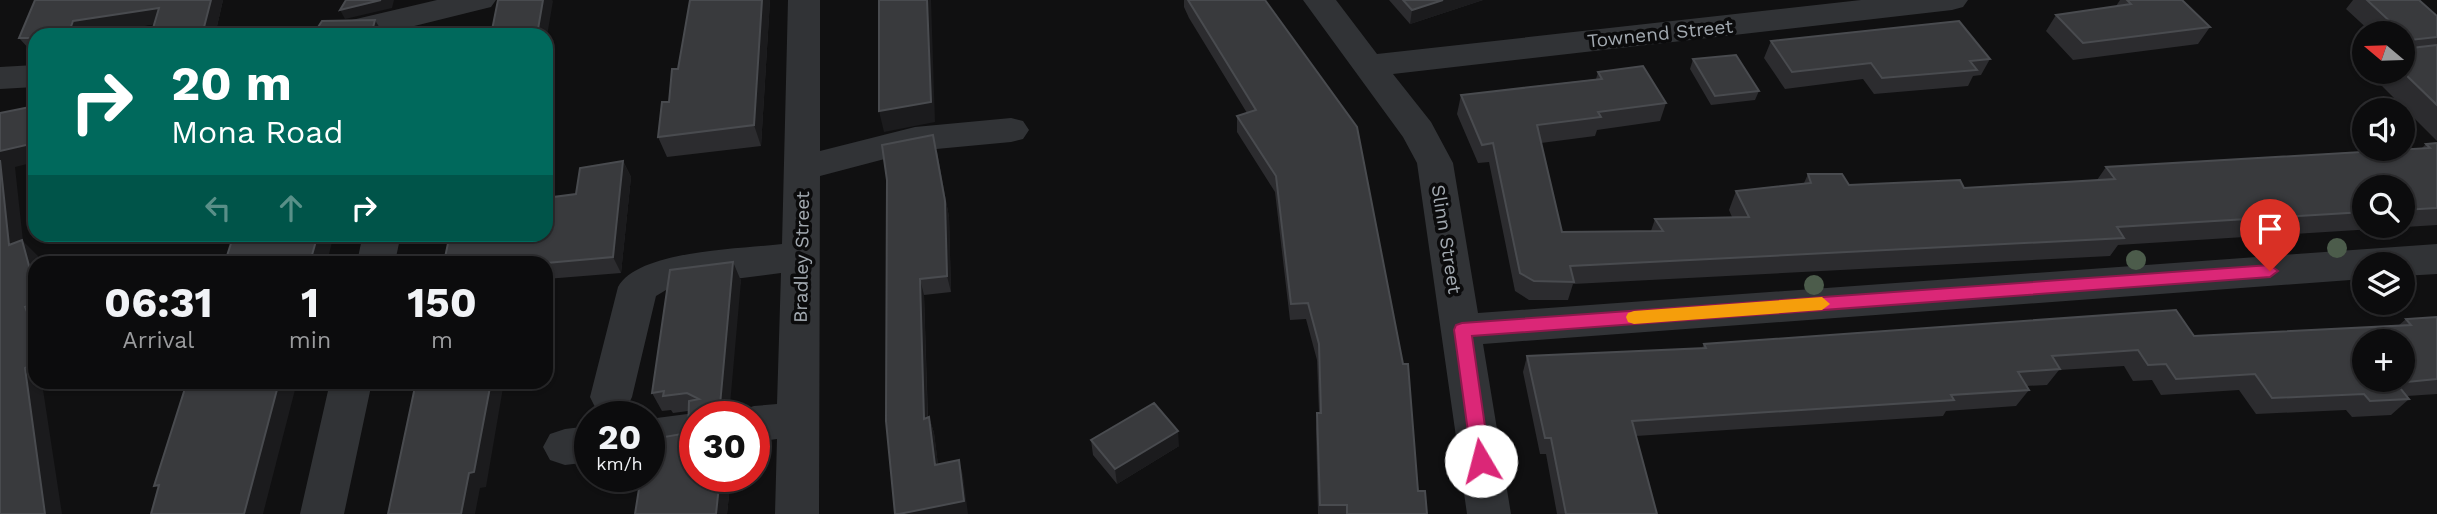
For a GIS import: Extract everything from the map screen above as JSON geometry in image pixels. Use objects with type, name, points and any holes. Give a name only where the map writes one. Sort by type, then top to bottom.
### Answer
[{"type":"street","name":"Bradley Street","points":[[797,514],[804,0]]},
{"type":"street","name":"Slinn Street","points":[[1319,0],[1418,131],[1435,163],[1489,514]]},
{"type":"street","name":"Townend Street","points":[[1368,66],[1952,0]]},
{"type":"street","points":[[393,28],[427,24],[470,2]]},
{"type":"street","points":[[0,78],[28,76]]},
{"type":"street","points":[[802,168],[915,139],[1011,130]]},
{"type":"street","points":[[611,397],[638,287],[663,273],[801,256]]},
{"type":"street","points":[[1462,330],[2437,259]]},
{"type":"street","points":[[322,514],[349,389]]},
{"type":"street","points":[[770,422],[799,419]]},
{"type":"building","points":[[35,0],[211,0],[204,28],[153,28],[159,8],[73,21],[70,28],[28,28],[28,38],[19,38]]},
{"type":"building","points":[[346,0],[381,0],[340,10]]},
{"type":"building","points":[[498,0],[543,0],[538,28],[492,28]]},
{"type":"building","points":[[690,0],[762,0],[754,125],[658,137],[662,102],[669,102],[672,69],[678,69]]},
{"type":"building","points":[[879,0],[927,0],[931,102],[879,111]]},
{"type":"building","points":[[1188,0],[1265,0],[1357,127],[1403,364],[1408,364],[1418,491],[1425,491],[1427,514],[1347,514],[1347,505],[1320,505],[1317,413],[1321,413],[1319,344],[1308,303],[1291,304],[1276,176],[1237,116],[1256,110]]},
{"type":"building","points":[[1403,0],[1443,0],[1412,10]]},
{"type":"building","points":[[2127,0],[2182,0],[2210,27],[2083,43],[2056,15],[2131,4]]},
{"type":"building","points":[[2367,0],[2419,0],[2437,16],[2437,37],[2415,39],[2415,21],[2390,21]]},
{"type":"building","points":[[375,20],[373,28],[318,28],[322,21]]},
{"type":"building","points":[[1959,21],[1990,59],[1970,61],[1977,70],[1882,78],[1871,63],[1792,72],[1771,41]]},
{"type":"building","points":[[2437,45],[2437,105],[2415,84],[2415,48]]},
{"type":"building","points":[[1736,55],[1759,91],[1715,96],[1693,59]]},
{"type":"building","points":[[1643,66],[1666,103],[1598,112],[1601,117],[1537,125],[1562,232],[1663,231],[1655,219],[1749,217],[1736,191],[1811,183],[1808,174],[1842,174],[1849,185],[1960,180],[1964,188],[2115,179],[2106,167],[2352,153],[2352,161],[2415,161],[2415,149],[2430,148],[2426,144],[2437,143],[2437,208],[2415,209],[2415,175],[2352,175],[2352,213],[2117,227],[2124,238],[1570,266],[1574,282],[1534,281],[1520,273],[1493,143],[1482,145],[1461,95],[1602,79],[1598,72]]},
{"type":"building","points":[[28,107],[28,145],[0,151],[0,113]]},
{"type":"building","points":[[933,135],[945,201],[947,276],[920,279],[924,419],[929,417],[935,465],[959,460],[964,501],[895,514],[886,421],[887,180],[882,145]]},
{"type":"building","points":[[0,160],[9,245],[22,240],[28,262],[28,306],[25,307],[28,314],[28,366],[25,368],[45,514],[0,514]]},
{"type":"building","points":[[623,161],[613,257],[553,262],[553,256],[445,256],[448,242],[553,242],[553,197],[576,194],[580,168]]},
{"type":"building","points":[[231,242],[316,242],[312,256],[227,256]]},
{"type":"building","points":[[733,262],[720,401],[689,401],[699,399],[687,393],[663,396],[664,391],[652,393],[670,270]]},
{"type":"building","points":[[2176,310],[2194,336],[2411,325],[2406,319],[2437,317],[2437,379],[2415,381],[2415,329],[2352,329],[2352,392],[2403,392],[2409,399],[2370,401],[2364,394],[2272,398],[2255,374],[2176,379],[2166,364],[2148,365],[2138,350],[2052,356],[2060,369],[2018,372],[2029,390],[1951,395],[1954,400],[1632,421],[1657,514],[1566,514],[1551,438],[1545,438],[1527,356],[1706,348],[1704,344]]},
{"type":"building","points":[[185,389],[277,389],[244,514],[151,514],[159,485],[154,486]]},
{"type":"building","points":[[415,389],[490,389],[474,472],[469,473],[461,514],[388,514]]},
{"type":"building","points":[[1154,403],[1178,431],[1115,469],[1091,440]]},
{"type":"building","points":[[679,434],[679,492],[718,492],[716,514],[635,514],[638,492],[665,492],[665,437]]},
{"type":"slow traffic","points":[[1634,317],[1822,304]]},
{"type":"route","points":[[1481,461],[1462,330],[2270,271]]}]
